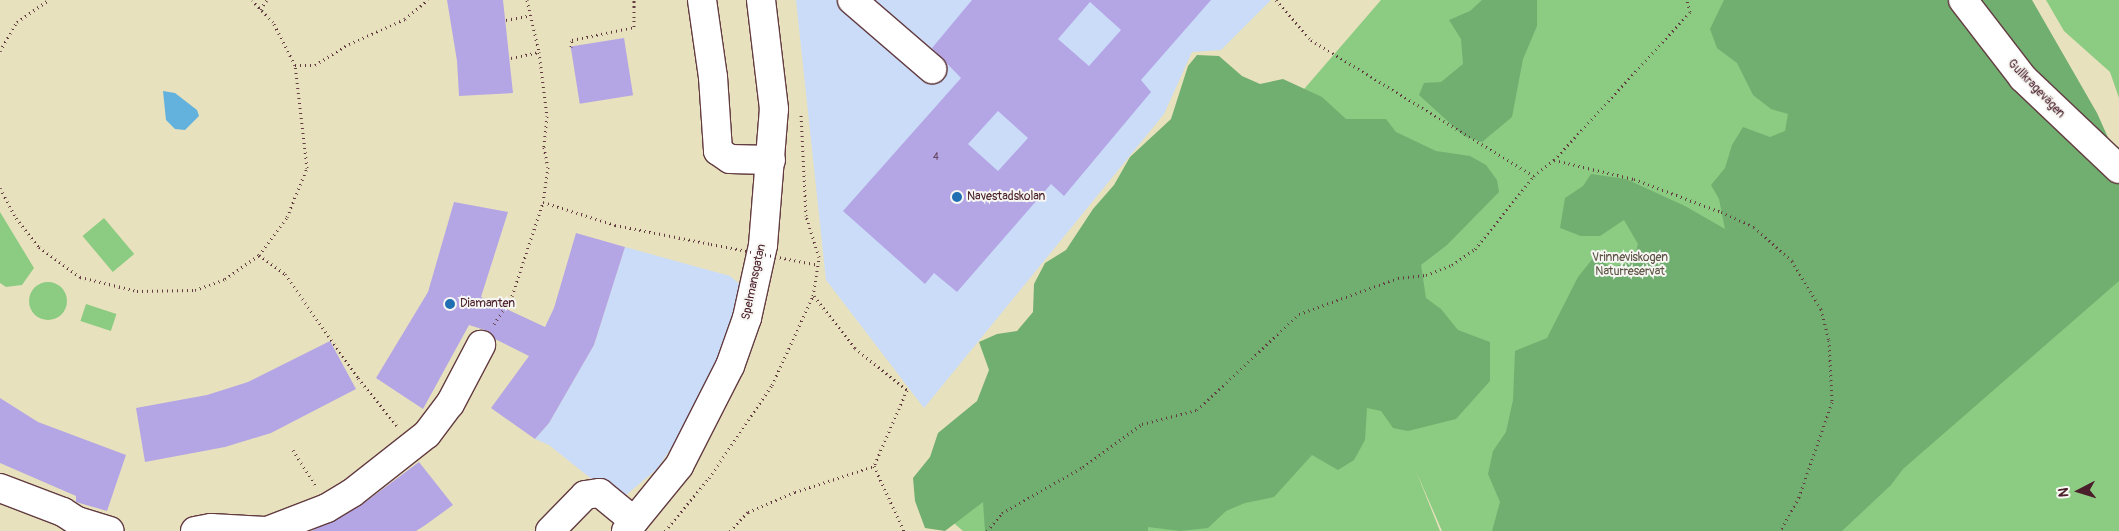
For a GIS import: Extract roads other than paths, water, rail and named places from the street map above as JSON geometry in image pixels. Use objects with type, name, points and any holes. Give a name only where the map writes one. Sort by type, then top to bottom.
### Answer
[{"type":"street","points":[[702,0],[713,78],[718,151],[730,159],[771,160]]},
{"type":"street","name":"Spelmansgatan","points":[[630,526],[679,466],[730,366],[747,318],[759,263],[771,160],[774,109],[761,0]]},
{"type":"street","points":[[852,0],[932,68]]},
{"type":"street","name":"Gullkragevägen","points":[[1963,0],[2022,78],[2119,169]]},
{"type":"street","points":[[195,531],[211,528],[266,531],[327,508],[352,493],[427,434],[450,404],[481,345]]},
{"type":"street","points":[[0,488],[63,512],[77,521],[110,531]]},
{"type":"street","points":[[550,531],[585,495],[600,492],[630,526]]},
{"type":"water","points":[[163,91],[175,93],[197,110],[199,116],[185,130],[175,129],[166,120]]},
{"type":"place","name":"Navestadskolan","points":[[957,197]]},
{"type":"place","name":"Diamanten","points":[[450,304]]},
{"type":"park label","name":"Vrinneviskogen Naturreservat","points":[[1630,265]]}]
